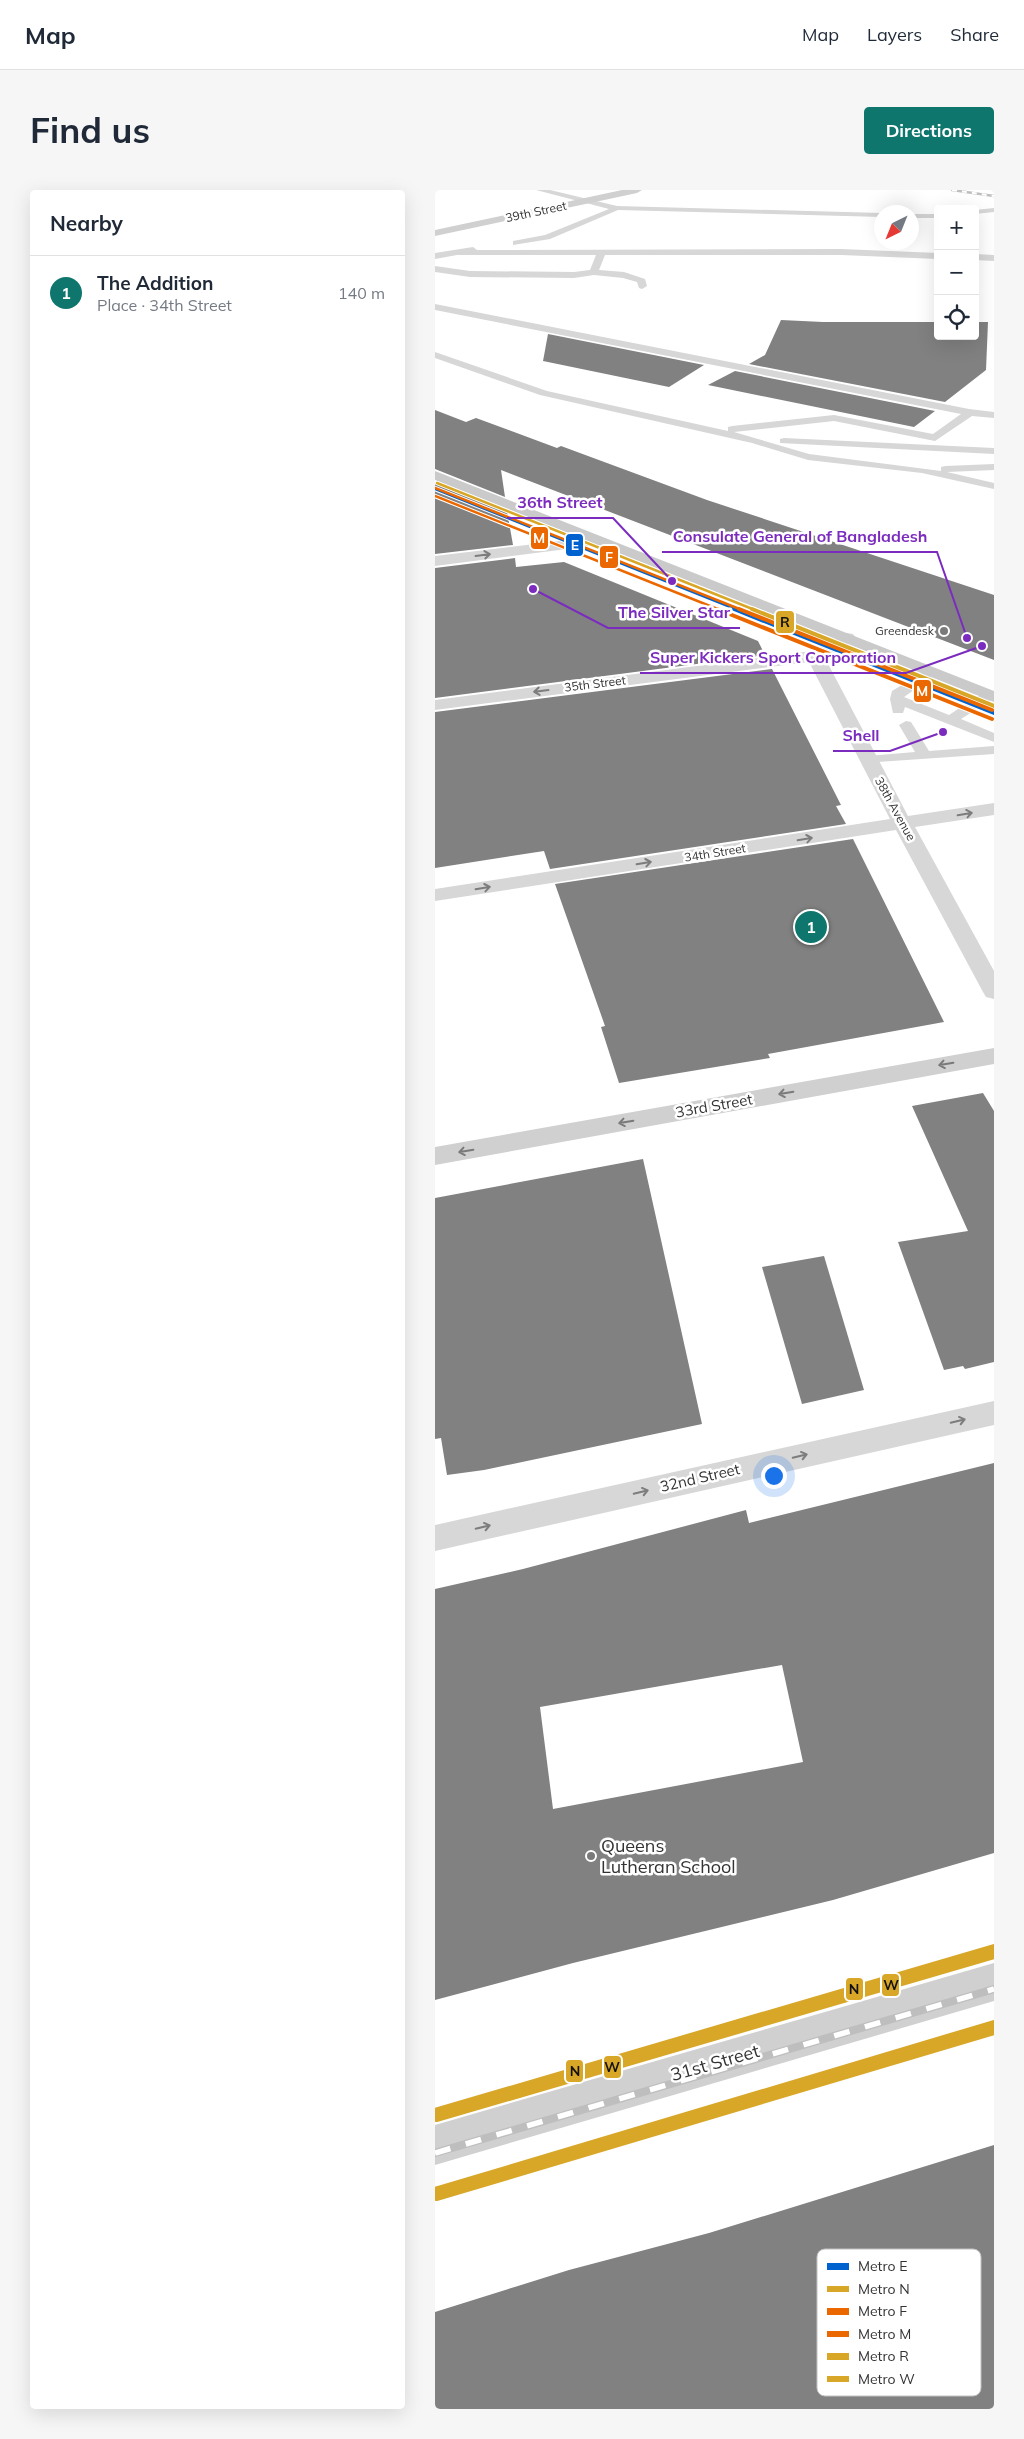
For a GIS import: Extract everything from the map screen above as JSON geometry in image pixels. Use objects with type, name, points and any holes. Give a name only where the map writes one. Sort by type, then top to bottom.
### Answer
[{"type":"main road","name":"39th Street","points":[[435,233],[637,190]]},
{"type":"main road","points":[[435,475],[991,696]]},
{"type":"main road","name":"33rd Street","points":[[435,1156],[994,1056]]},
{"type":"main road","name":"31st Street","points":[[435,2145],[994,1982]]},
{"type":"street","points":[[435,561],[600,541]]},
{"type":"street","points":[[815,656],[847,638]]},
{"type":"street","name":"35th Street","points":[[435,705],[815,656]]},
{"type":"street","name":"38th Avenue","points":[[815,656],[868,760],[994,992]]},
{"type":"street","name":"34th Street","points":[[435,895],[994,809]]},
{"type":"street","name":"32nd Street","points":[[435,1538],[994,1413]]},
{"type":"lane","points":[[540,190],[617,208],[874,215]]},
{"type":"lane","points":[[435,256],[547,237],[617,208]]},
{"type":"lane","points":[[979,212],[994,210]]},
{"type":"lane","points":[[919,216],[934,216]]},
{"type":"lane","points":[[547,237],[553,253]]},
{"type":"lane","points":[[593,272],[602,252]]},
{"type":"lane","points":[[459,253],[841,252],[934,256]]},
{"type":"lane","points":[[979,258],[994,258]]},
{"type":"lane","points":[[435,270],[470,274],[575,274],[593,272],[624,275],[642,281],[642,286]]},
{"type":"lane","points":[[435,307],[970,412],[994,415]]},
{"type":"lane","points":[[435,356],[544,393],[755,440],[807,457],[922,470],[994,486]]},
{"type":"lane","points":[[755,440],[937,443],[970,412]]},
{"type":"lane","points":[[714,431],[834,418],[937,443],[994,451]]},
{"type":"lane","points":[[922,470],[994,467]]},
{"type":"lane","points":[[930,672],[897,694],[897,705],[950,720],[994,738]]},
{"type":"lane","points":[[950,720],[991,696]]},
{"type":"lane","points":[[906,725],[924,755]]},
{"type":"lane","points":[[868,760],[994,750]]},
{"type":"building","points":[[781,320],[934,322],[934,340],[979,340],[979,322],[988,322],[986,370],[945,402],[749,364],[765,355]]},
{"type":"building","points":[[548,334],[704,365],[669,387],[543,361]]},
{"type":"building","points":[[735,371],[935,411],[914,427],[708,385]]},
{"type":"building","points":[[435,410],[466,422],[476,418],[557,448],[561,446],[707,500],[994,595],[994,660],[501,470],[505,497],[435,469]]},
{"type":"building","points":[[435,482],[507,511],[513,545],[435,554]]},
{"type":"building","points":[[515,558],[516,567],[564,562],[758,641],[765,655],[435,698],[435,568]]},
{"type":"building","points":[[772,669],[841,805],[836,806],[846,824],[550,869],[544,851],[435,868],[435,712]]},
{"type":"building","points":[[853,839],[944,1022],[768,1054],[770,1058],[619,1083],[601,1027],[605,1026],[555,884]]},
{"type":"building","points":[[983,1093],[994,1111],[994,1362],[965,1369],[963,1366],[944,1370],[898,1242],[968,1231],[912,1106]]},
{"type":"building","points":[[643,1159],[702,1424],[484,1470],[447,1475],[441,1438],[435,1439],[435,1198]]},
{"type":"building","points":[[824,1256],[864,1390],[802,1404],[762,1267]]},
{"type":"building","points":[[994,1463],[994,1853],[833,1900],[573,1963],[435,2000],[435,1589],[523,1569],[746,1510],[749,1523]],"holes":[[[782,1665],[803,1762],[553,1809],[540,1707]]]},
{"type":"building","points":[[994,2145],[994,2409],[435,2409],[435,2312],[569,2270],[709,2233]]},
{"type":"railway","points":[[952,190],[994,196]]},
{"type":"railway","points":[[435,2153],[994,1989]]},
{"type":"metro line","name":"R","points":[[437,483],[994,706]]},
{"type":"metro line","name":"F","points":[[435,488],[992,710]]},
{"type":"metro line","name":"E","points":[[435,489],[994,713]]},
{"type":"metro line","name":"M","points":[[435,496],[992,719]]},
{"type":"metro line","name":"N","points":[[435,2112],[994,1948]]},
{"type":"metro line","name":"W","points":[[437,2118],[994,1955]]},
{"type":"metro line","name":"N","points":[[435,2191],[994,2024]]},
{"type":"metro line","name":"W","points":[[437,2197],[994,2031]]},
{"type":"place","name":"36th Street","points":[[672,581]]},
{"type":"place","name":"The Silver Star","points":[[533,589]]},
{"type":"place","name":"Greendesk","points":[[944,631]]},
{"type":"place","name":"Consulate General of Bangladesh","points":[[967,638]]},
{"type":"place","name":"Super Kickers Sport Corporation","points":[[982,646]]},
{"type":"place","name":"Shell","points":[[943,732]]},
{"type":"place","name":"The Addition","points":[[811,927]]},
{"type":"place","name":"Queens Lutheran School","points":[[591,1856]]}]
